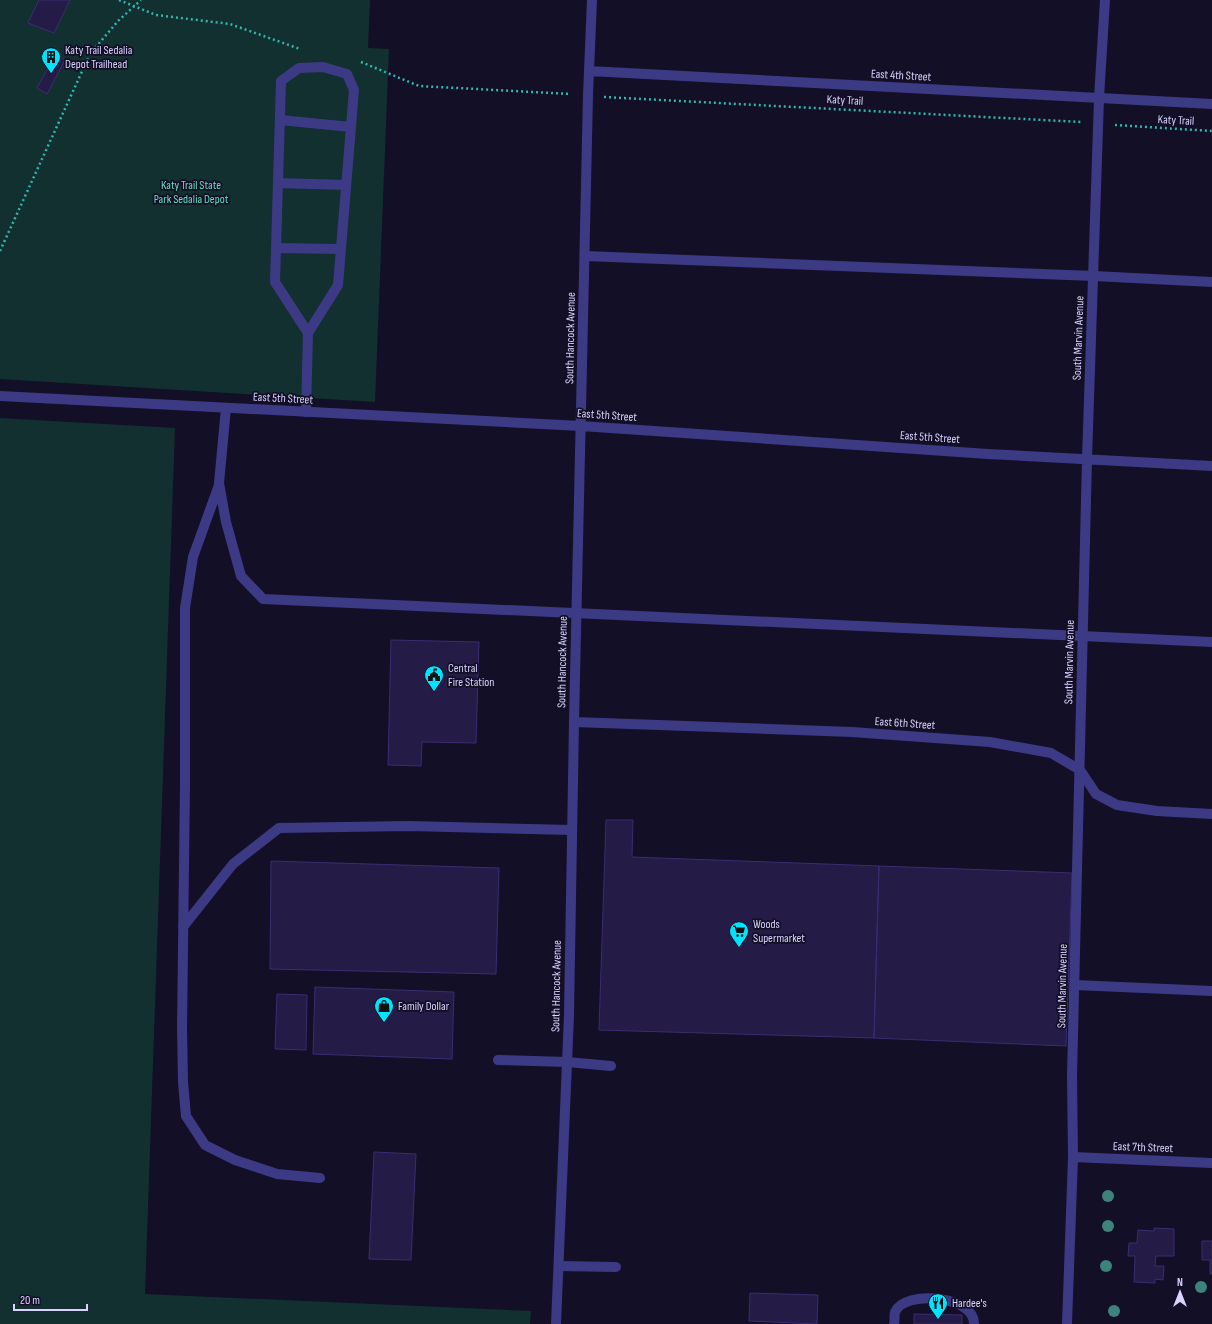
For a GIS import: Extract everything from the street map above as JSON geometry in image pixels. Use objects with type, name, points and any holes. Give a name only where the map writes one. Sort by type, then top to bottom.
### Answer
[{"type":"street","name":"South Hancock Avenue","points":[[556,1324],[567,1062],[576,613],[592,0]]},
{"type":"street","name":"South Marvin Avenue","points":[[1067,1324],[1073,1157],[1072,1076],[1087,459],[1099,98],[1105,0]]},
{"type":"street","points":[[306,412],[308,333],[338,285],[354,90],[347,74],[323,67],[299,68],[281,81],[275,282],[308,333]]},
{"type":"street","name":"East 4th Street","points":[[589,71],[1212,104]]},
{"type":"street","points":[[280,120],[351,127]]},
{"type":"street","points":[[278,183],[346,185]]},
{"type":"street","points":[[276,248],[341,249]]},
{"type":"street","points":[[585,256],[1212,282]]},
{"type":"street","name":"East 5th Street","points":[[0,396],[581,426],[1212,466]]},
{"type":"street","points":[[226,408],[219,483],[193,557],[185,608],[185,784],[182,1029],[183,1082],[186,1116],[205,1145],[235,1160],[277,1174],[320,1178]]},
{"type":"street","points":[[219,483],[226,522],[241,576],[263,599],[1212,642]]},
{"type":"street","name":"East 6th Street","points":[[574,722],[844,732],[990,742],[1051,753],[1080,770],[1096,794],[1117,805],[1157,811],[1212,814]]},
{"type":"street","points":[[183,927],[233,864],[279,828],[409,826],[572,830]]},
{"type":"street","points":[[1075,985],[1212,991]]},
{"type":"street","points":[[498,1060],[567,1062],[611,1066]]},
{"type":"street","name":"East 7th Street","points":[[1073,1157],[1212,1163]]},
{"type":"street","points":[[559,1266],[616,1267]]},
{"type":"street","points":[[894,1324],[895,1312],[902,1303],[922,1298],[949,1300],[967,1308],[974,1319],[974,1324]]},
{"type":"path","points":[[119,0],[134,7]]},
{"type":"path","points":[[0,251],[90,54],[118,21],[141,0]]},
{"type":"path","name":"Katy Trail","points":[[606,97],[1084,122]]},
{"type":"path","name":"Katy Trail","points":[[1114,125],[1212,131]]},
{"type":"green space","name":"Katy Trail State Park Sedalia Depot","points":[[0,0],[370,0],[368,48],[389,49],[375,402],[0,379]]},
{"type":"green space","points":[[0,418],[175,428],[145,1294],[531,1311],[530,1324],[0,1324]]},
{"type":"building","points":[[39,0],[70,0],[54,33],[28,23]]},
{"type":"building","name":"Katy Trail Sedalia Depot Trailhead","points":[[56,54],[65,60],[47,94],[37,88]]},
{"type":"building","name":"Central Fire Station","points":[[391,640],[479,642],[476,743],[422,742],[421,766],[388,765]]},
{"type":"building","name":"Woods Supermarket","points":[[606,820],[633,820],[632,857],[879,866],[874,1038],[599,1030]]},
{"type":"building","points":[[271,861],[499,868],[496,974],[270,969]]},
{"type":"building","points":[[879,866],[1072,873],[1066,1046],[874,1038]]},
{"type":"building","name":"Family Dollar","points":[[315,987],[454,992],[452,1059],[313,1054]]},
{"type":"building","points":[[277,994],[307,995],[306,1050],[275,1049]]},
{"type":"building","points":[[374,1152],[416,1154],[411,1260],[369,1259]]},
{"type":"building","points":[[1154,1228],[1174,1229],[1174,1256],[1156,1256],[1155,1266],[1164,1266],[1163,1280],[1155,1279],[1155,1283],[1134,1282],[1135,1256],[1128,1256],[1129,1243],[1137,1243],[1138,1230],[1154,1231]]},
{"type":"building","points":[[1202,1241],[1212,1241],[1212,1274],[1210,1274],[1210,1260],[1202,1260]]},
{"type":"building","points":[[750,1293],[818,1295],[817,1324],[749,1321]]},
{"type":"building","name":"Hardee's","points":[[914,1314],[962,1315],[962,1324],[914,1324]]},
{"type":"place","name":"Katy Trail Sedalia Depot Trailhead","points":[[51,74]]},
{"type":"place","name":"Central Fire Station","points":[[434,692]]},
{"type":"place","name":"Woods Supermarket","points":[[739,948]]},
{"type":"place","name":"Family Dollar","points":[[384,1023]]},
{"type":"place","name":"Hardee's","points":[[938,1320]]}]
